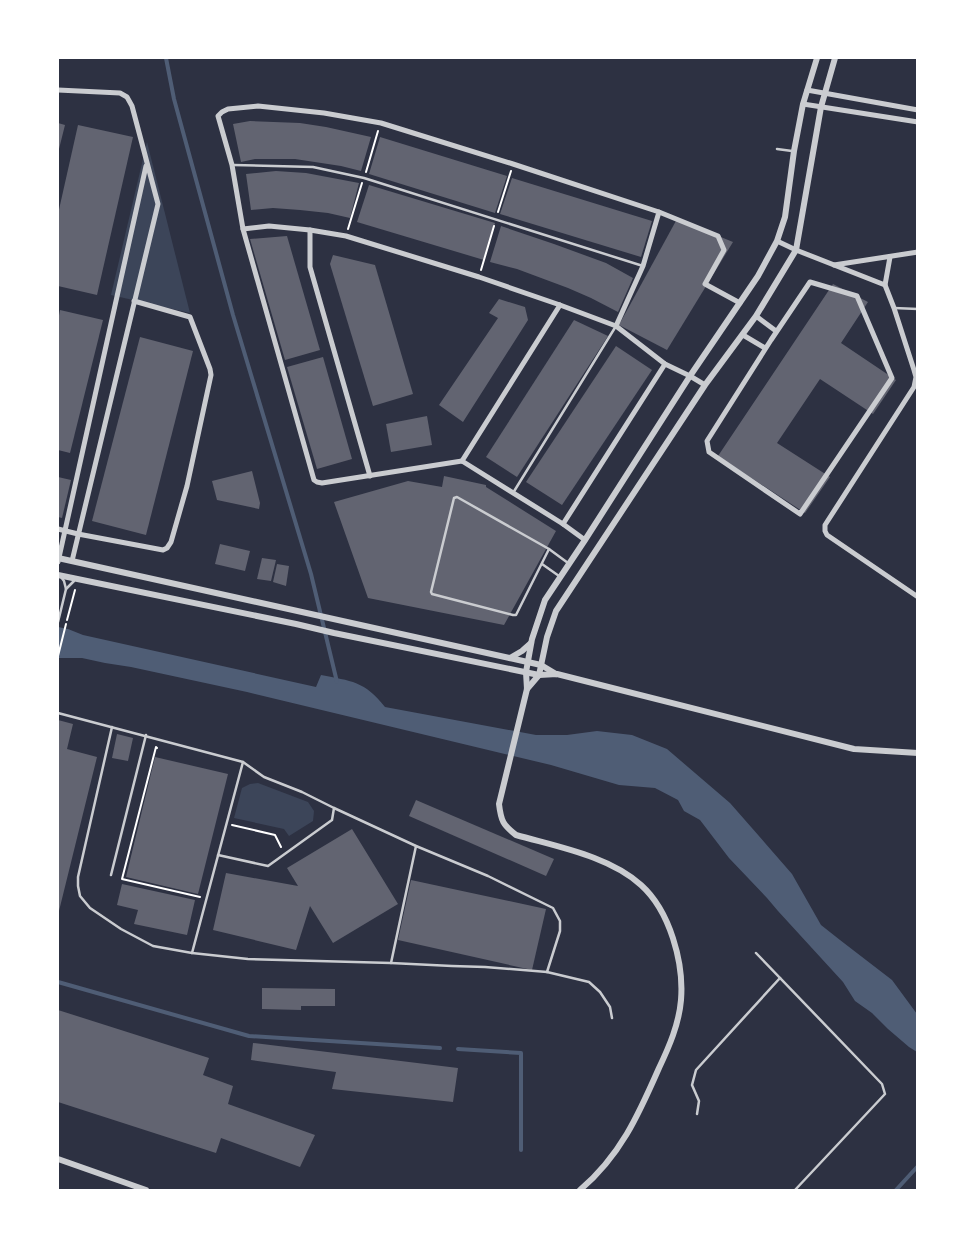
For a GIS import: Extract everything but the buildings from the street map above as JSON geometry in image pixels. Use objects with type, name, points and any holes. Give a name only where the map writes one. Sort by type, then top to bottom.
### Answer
[{"type":"street","points":[[580,1190],[594,1179],[624,1140],[648,1096],[666,1054],[676,1022],[681,1000],[682,979],[674,941],[663,914],[643,887],[622,870],[610,864],[516,835],[503,822],[500,804],[527,691],[526,672],[531,643],[545,600],[586,540],[690,376],[758,276],[777,241],[785,217],[803,104],[817,58]]},
{"type":"street","points":[[527,691],[539,675],[547,637],[556,612],[705,385],[756,316],[796,250],[821,107],[835,58]]},
{"type":"street","points":[[58,90],[120,93],[127,97],[132,106],[158,204],[72,561]]},
{"type":"street","points":[[807,90],[918,110]]},
{"type":"street","points":[[803,104],[918,122]]},
{"type":"street","points":[[586,540],[462,460],[322,483],[314,480],[243,228],[232,165],[218,116],[228,109],[258,106],[324,113],[381,123],[659,212],[718,236],[724,250],[705,284],[740,303]]},
{"type":"street","points":[[147,163],[58,559],[541,665],[557,674],[854,749],[918,753]]},
{"type":"street","points":[[616,326],[643,266],[659,212]]},
{"type":"street","points":[[243,228],[269,226],[346,236],[478,277],[616,326],[665,364],[705,385]]},
{"type":"street","points":[[310,230],[310,267],[370,476]]},
{"type":"street","points":[[777,241],[885,285]]},
{"type":"street","points":[[834,265],[918,252]]},
{"type":"street","points":[[890,257],[885,285],[916,377],[914,387],[825,525],[825,531],[827,535],[918,597]]},
{"type":"street","points":[[810,282],[858,296],[892,378],[800,514],[709,452],[707,441],[776,331],[810,282]]},
{"type":"street","points":[[58,529],[163,550],[172,542],[187,486],[211,375],[190,317],[134,301]]},
{"type":"street","points":[[462,460],[560,305]]},
{"type":"street","points":[[756,316],[776,331]]},
{"type":"street","points":[[743,335],[765,348]]},
{"type":"street","points":[[563,524],[665,364]]},
{"type":"street","points":[[59,576],[539,675],[557,674]]},
{"type":"street","points":[[510,658],[531,643]]},
{"type":"street","points":[[58,1159],[146,1190]]},
{"type":"lane","points":[[777,149],[794,151]]},
{"type":"lane","points":[[232,165],[313,167],[364,178],[643,266]]},
{"type":"lane","points":[[894,308],[918,309]]},
{"type":"lane","points":[[514,493],[616,326]]},
{"type":"lane","points":[[549,549],[516,614],[513,615],[432,594],[431,592],[454,498],[457,497],[549,549],[569,564]]},
{"type":"lane","points":[[542,564],[561,577]]},
{"type":"lane","points":[[58,622],[66,589],[64,581],[59,576]]},
{"type":"lane","points":[[66,589],[77,579]]},
{"type":"lane","points":[[58,713],[243,762],[264,777],[302,792],[416,846],[488,876],[553,908],[560,920],[560,932],[547,972]]},
{"type":"lane","points":[[112,727],[78,877],[78,886],[80,896],[90,908],[121,929],[153,946],[192,953],[248,959],[484,967],[547,972],[589,982],[600,992],[610,1007],[612,1018]]},
{"type":"lane","points":[[111,875],[146,735]]},
{"type":"lane","points":[[192,953],[243,762]]},
{"type":"lane","points":[[218,855],[268,866],[332,820],[334,808]]},
{"type":"lane","points":[[391,963],[416,846]]},
{"type":"lane","points":[[756,953],[882,1084],[885,1094],[795,1190]]},
{"type":"lane","points":[[697,1114],[699,1101],[692,1086],[696,1070],[780,978]]},
{"type":"path","points":[[58,656],[73,597]]},
{"type":"path","points":[[165,750],[156,747],[122,879],[200,897]]},
{"type":"path","points":[[226,823],[275,835],[285,853]]},
{"type":"shaded area","points":[[147,142],[190,313],[111,295]]},
{"type":"shaded area","points":[[58,627],[83,635],[316,687],[321,675],[349,681],[371,692],[385,707],[536,735],[567,735],[597,731],[632,735],[667,749],[730,803],[765,843],[792,874],[821,925],[892,980],[917,1014],[917,1052],[888,1029],[872,1013],[855,1001],[843,982],[729,858],[700,820],[684,811],[678,800],[655,788],[619,785],[551,765],[247,692],[82,658],[58,658]]},
{"type":"shaded area","points":[[258,783],[308,802],[314,811],[313,821],[289,836],[284,829],[234,818],[242,788]]},
{"type":"waterway","points":[[166,58],[174,99],[233,315],[311,574],[337,682]]},
{"type":"waterway","points":[[58,982],[249,1036],[440,1048]]},
{"type":"waterway","points":[[458,1049],[521,1053],[521,1150]]},
{"type":"waterway","points":[[896,1190],[918,1166]]}]
